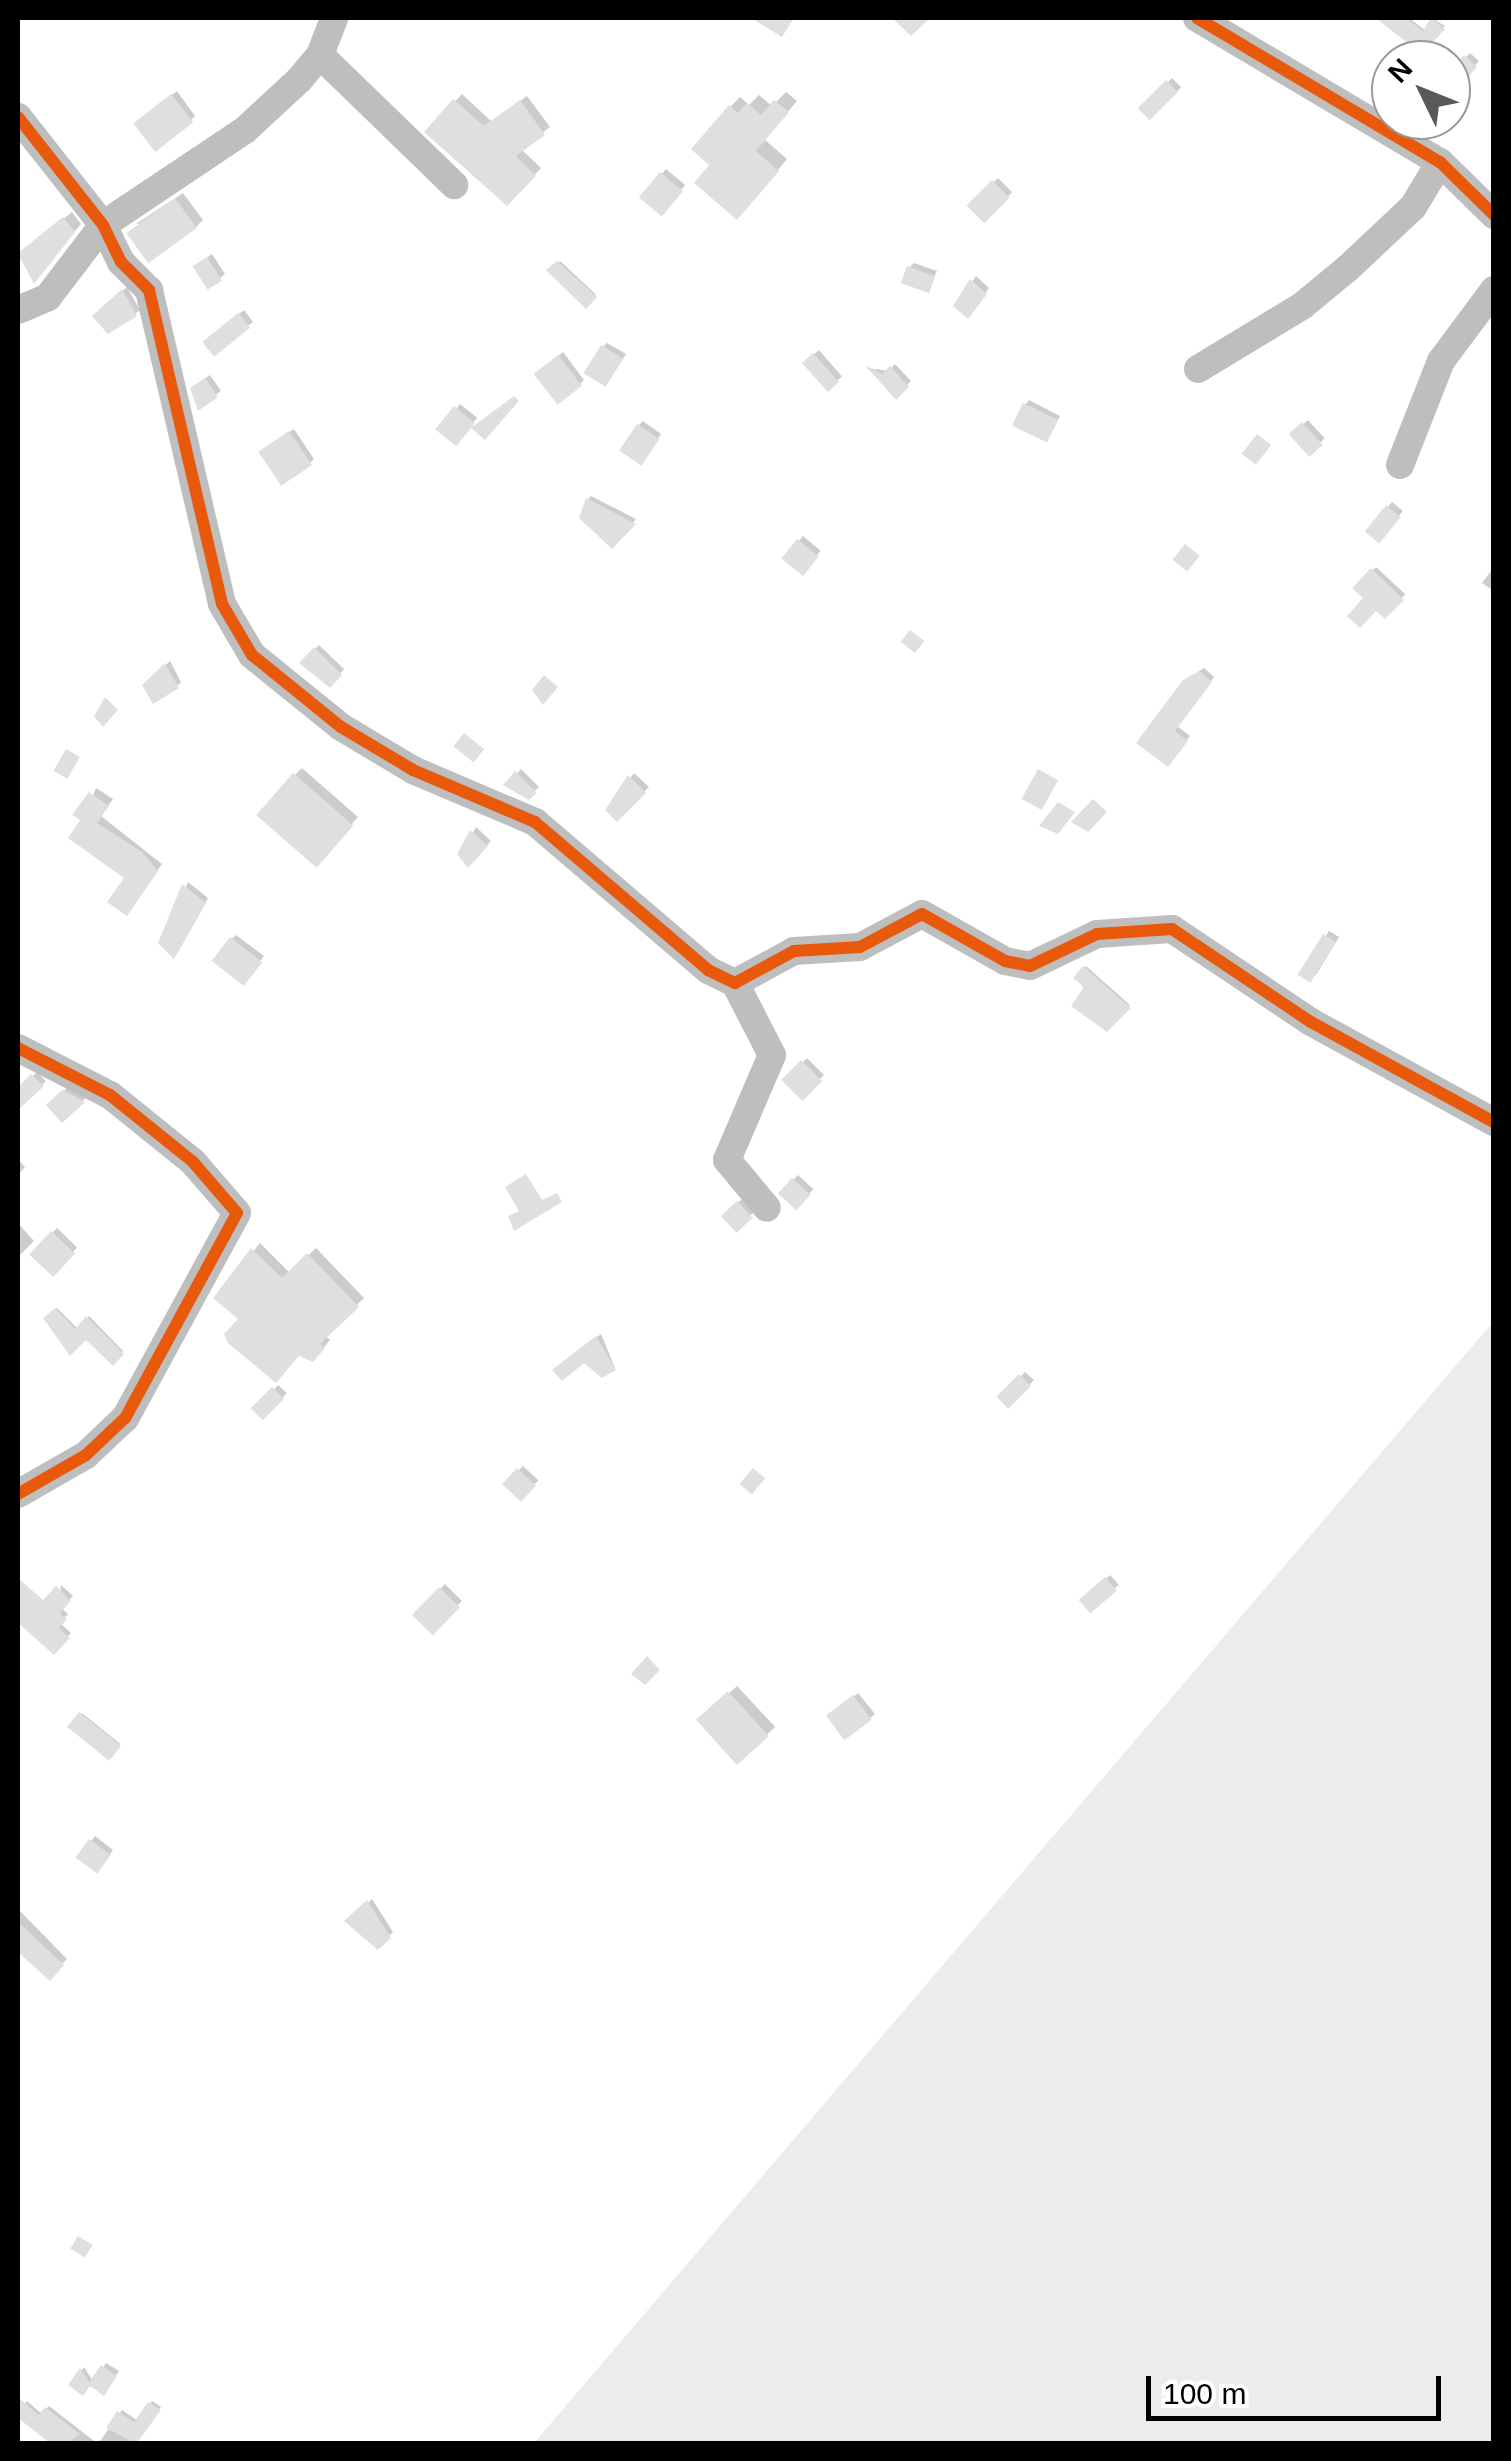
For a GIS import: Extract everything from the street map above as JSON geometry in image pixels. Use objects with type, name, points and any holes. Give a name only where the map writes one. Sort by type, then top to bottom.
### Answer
[{"type":"street","points":[[18,310],[48,297],[103,225],[244,130],[320,55],[334,18]]},
{"type":"street","points":[[1197,18],[1440,162],[1494,214]]},
{"type":"street","points":[[320,55],[454,184]]},
{"type":"street","points":[[18,116],[103,225],[122,262],[150,290],[222,604],[252,655],[341,727],[413,770],[535,822],[708,970],[735,984],[772,1055],[727,1160],[767,1208]]},
{"type":"street","points":[[1198,369],[1302,306],[1348,268],[1413,207],[1440,162]]},
{"type":"street","points":[[1400,465],[1442,361],[1494,290]]},
{"type":"street","points":[[735,984],[794,951],[860,947],[922,914],[1006,961],[1030,966],[1097,934],[1172,929],[1311,1022],[1494,1122]]},
{"type":"street","points":[[18,1048],[110,1095],[194,1162],[237,1213],[125,1418],[86,1456],[18,1494]]},
{"type":"shaded area","points":[[1493,1322],[1493,2443],[534,2443]]},
{"type":"building","points":[[751,18],[794,18],[782,37]]},
{"type":"building","points":[[892,18],[930,18],[911,36]]},
{"type":"building","points":[[1376,18],[1406,18],[1423,31],[1431,18],[1445,29],[1435,40],[1404,40]]},
{"type":"building","points":[[1166,80],[1178,92],[1150,120],[1138,108]]},
{"type":"building","points":[[171,94],[193,122],[155,152],[133,124]]},
{"type":"building","points":[[453,99],[484,126],[520,100],[545,135],[516,156],[536,176],[507,206],[424,132]]},
{"type":"building","points":[[774,100],[789,112],[756,151],[779,171],[737,220],[694,183],[709,165],[691,149],[729,105],[738,113],[747,103],[761,115]]},
{"type":"building","points":[[660,172],[683,191],[662,217],[639,197]]},
{"type":"building","points":[[992,180],[1010,198],[984,223],[967,205]]},
{"type":"building","points":[[175,198],[197,228],[148,263],[126,233]]},
{"type":"building","points":[[63,217],[75,232],[34,284],[18,253]]},
{"type":"building","points":[[207,257],[222,281],[207,290],[193,266]]},
{"type":"building","points":[[557,261],[597,297],[586,309],[546,270]]},
{"type":"building","points":[[907,266],[935,276],[929,293],[901,283]]},
{"type":"building","points":[[970,279],[987,294],[968,319],[953,306]]},
{"type":"building","points":[[122,289],[137,316],[108,334],[92,316]]},
{"type":"building","points":[[238,313],[250,328],[214,357],[202,342]]},
{"type":"building","points":[[601,345],[623,359],[606,387],[584,373]]},
{"type":"building","points":[[813,353],[839,382],[828,392],[802,363]]},
{"type":"building","points":[[558,355],[582,386],[558,405],[534,374]]},
{"type":"building","points":[[865,365],[882,374],[890,366],[909,387],[896,400]]},
{"type":"building","points":[[205,378],[218,397],[198,411],[190,388]]},
{"type":"building","points":[[514,396],[519,401],[485,440],[471,428]]},
{"type":"building","points":[[1023,403],[1058,420],[1047,443],[1012,425]]},
{"type":"building","points":[[454,406],[475,423],[456,446],[435,429]]},
{"type":"building","points":[[1302,422],[1323,445],[1309,457],[1289,434]]},
{"type":"building","points":[[637,424],[659,439],[641,466],[619,451]]},
{"type":"building","points":[[289,431],[312,465],[281,486],[258,452]]},
{"type":"building","points":[[1257,434],[1271,445],[1256,465],[1242,454]]},
{"type":"building","points":[[586,498],[636,524],[612,549],[579,518]]},
{"type":"building","points":[[1386,505],[1401,517],[1379,543],[1365,531]]},
{"type":"building","points":[[797,539],[819,557],[803,576],[781,558]]},
{"type":"building","points":[[1185,544],[1200,556],[1187,572],[1172,560]]},
{"type":"building","points":[[1371,568],[1404,600],[1385,619],[1376,611],[1360,628],[1347,616],[1363,598],[1352,588]]},
{"type":"building","points":[[910,630],[924,641],[915,653],[901,642]]},
{"type":"building","points":[[314,647],[342,675],[330,688],[299,663]]},
{"type":"building","points":[[165,663],[179,688],[153,704],[142,685]]},
{"type":"building","points":[[1199,671],[1212,682],[1175,731],[1188,741],[1168,767],[1136,743],[1183,680]]},
{"type":"building","points":[[544,675],[558,687],[543,705],[532,690]]},
{"type":"building","points":[[105,697],[118,710],[103,727],[94,716]]},
{"type":"building","points":[[464,733],[484,749],[474,763],[453,746]]},
{"type":"building","points":[[66,749],[80,757],[67,779],[54,771]]},
{"type":"building","points":[[1038,769],[1058,780],[1042,810],[1022,799]]},
{"type":"building","points":[[515,771],[537,793],[529,800],[503,785]]},
{"type":"building","points":[[293,773],[353,825],[317,868],[256,815]]},
{"type":"building","points":[[628,775],[646,793],[617,822],[605,810]]},
{"type":"building","points":[[89,792],[109,806],[97,823],[142,852],[158,871],[127,916],[107,902],[124,878],[68,838],[80,820],[72,815]]},
{"type":"building","points":[[1093,799],[1107,812],[1088,832],[1071,822]]},
{"type":"building","points":[[1058,802],[1075,812],[1058,834],[1039,826]]},
{"type":"building","points":[[470,830],[488,846],[468,868],[457,854]]},
{"type":"building","points":[[182,884],[206,903],[174,959],[158,943]]},
{"type":"building","points":[[1323,934],[1336,942],[1310,983],[1298,975]]},
{"type":"building","points":[[230,937],[262,962],[244,986],[212,961]]},
{"type":"building","points":[[1083,966],[1131,1008],[1107,1032],[1071,1006],[1084,987],[1073,978]]},
{"type":"building","points":[[801,1060],[822,1081],[802,1101],[781,1080]]},
{"type":"building","points":[[31,1074],[44,1086],[18,1110],[18,1087]]},
{"type":"building","points":[[62,1090],[85,1102],[62,1123],[46,1105]]},
{"type":"building","points":[[526,1174],[542,1200],[557,1193],[562,1202],[514,1231],[508,1216],[519,1211],[505,1187]]},
{"type":"building","points":[[792,1178],[811,1195],[797,1210],[778,1194]]},
{"type":"building","points":[[737,1201],[753,1218],[737,1233],[721,1216]]},
{"type":"building","points":[[51,1231],[75,1254],[53,1277],[29,1254]]},
{"type":"building","points":[[251,1248],[282,1278],[307,1253],[359,1307],[320,1344],[325,1348],[313,1362],[299,1356],[276,1383],[228,1343],[224,1334],[238,1319],[213,1298]]},
{"type":"building","points":[[55,1308],[75,1329],[86,1316],[124,1354],[113,1366],[86,1340],[70,1356],[43,1318]]},
{"type":"building","points":[[596,1336],[616,1370],[602,1378],[584,1363],[562,1381],[552,1370]]},
{"type":"building","points":[[1019,1374],[1031,1386],[1008,1409],[996,1397]]},
{"type":"building","points":[[272,1387],[284,1399],[263,1420],[251,1408]]},
{"type":"building","points":[[517,1468],[536,1486],[521,1502],[502,1484]]},
{"type":"building","points":[[753,1468],[765,1478],[752,1494],[740,1484]]},
{"type":"building","points":[[1105,1577],[1117,1591],[1090,1614],[1079,1600]]},
{"type":"building","points":[[18,1578],[43,1600],[56,1586],[71,1601],[60,1613],[67,1619],[59,1628],[70,1638],[54,1655],[18,1623]]},
{"type":"building","points":[[439,1587],[460,1607],[433,1635],[412,1615]]},
{"type":"building","points":[[647,1656],[660,1670],[645,1685],[631,1674]]},
{"type":"building","points":[[728,1691],[769,1736],[737,1765],[696,1720]]},
{"type":"building","points":[[853,1695],[872,1720],[845,1740],[826,1715]]},
{"type":"building","points":[[79,1712],[121,1746],[109,1761],[67,1727]]},
{"type":"building","points":[[89,1839],[111,1855],[97,1873],[75,1858]]},
{"type":"building","points":[[367,1900],[391,1938],[378,1950],[344,1921]]},
{"type":"building","points":[[18,1922],[64,1965],[50,1981],[18,1952]]},
{"type":"building","points":[[78,2236],[93,2245],[85,2258],[70,2249]]},
{"type":"building","points":[[101,2365],[117,2376],[104,2396],[90,2386],[83,2396],[68,2385],[80,2368],[89,2382]]},
{"type":"building","points":[[18,2397],[39,2415],[45,2407],[80,2434],[67,2444],[51,2444],[18,2418]]},
{"type":"building","points":[[148,2402],[161,2410],[136,2444],[106,2428],[117,2411],[134,2422]]},
{"type":"cycle path","points":[[1197,18],[1440,162],[1494,215]]},
{"type":"cycle path","points":[[18,117],[103,225],[121,262],[149,290],[222,604],[252,655],[341,727],[413,770],[535,822],[708,970],[735,983],[794,951],[860,947],[922,914],[1005,961],[1030,966],[1097,934],[1172,929],[1311,1022],[1494,1122]]},
{"type":"cycle path","points":[[18,1048],[110,1095],[193,1162],[237,1213],[125,1418],[86,1455],[18,1494]]}]
